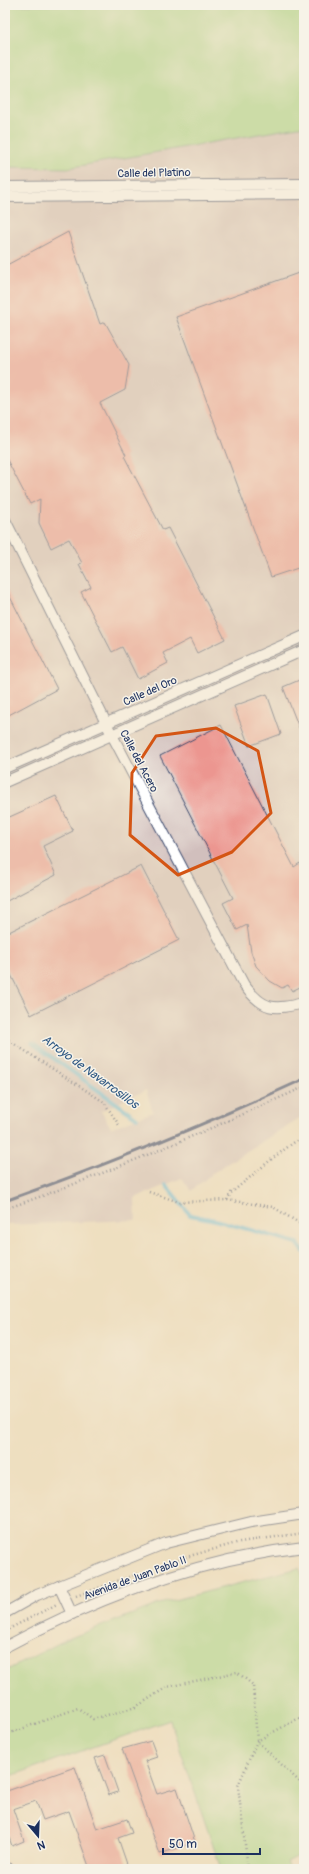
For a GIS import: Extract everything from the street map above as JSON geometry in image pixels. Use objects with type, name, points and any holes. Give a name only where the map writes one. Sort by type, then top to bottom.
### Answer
[{"type":"street","name":"Calle del Platino","points":[[5,187],[304,184]]},
{"type":"street","name":"Calle del Platino","points":[[5,197],[304,194]]},
{"type":"street","name":"Calle del Acero","points":[[5,520],[112,735],[244,985],[253,997],[264,1006],[284,1008],[304,1003]]},
{"type":"street","name":"Calle del Oro","points":[[5,768],[304,636]]},
{"type":"street","points":[[5,782],[304,650]]},
{"type":"street","name":"Avenida de Juan Pablo II","points":[[5,1612],[59,1586],[166,1543],[250,1522],[304,1514]]},
{"type":"street","name":"Avenida de Juan Pablo II","points":[[5,1647],[51,1622],[178,1573],[272,1551],[304,1548]]},
{"type":"street","points":[[59,1586],[72,1614]]},
{"type":"street","points":[[5,1868],[10,1869]]},
{"type":"path","points":[[5,1038],[104,1102],[119,1125]]},
{"type":"path","points":[[5,1209],[58,1191],[185,1141],[304,1087]]},
{"type":"path","points":[[227,1200],[231,1193],[273,1158],[304,1135]]},
{"type":"path","points":[[150,1192],[179,1202],[227,1200],[273,1207],[304,1226]]},
{"type":"path","points":[[5,1735],[78,1708],[93,1719],[136,1707],[167,1687],[237,1672],[253,1685],[257,1741],[238,1786],[248,1869]]},
{"type":"path","points":[[257,1741],[301,1717],[304,1717]]},
{"type":"path","points":[[257,1741],[304,1786]]},
{"type":"highlighted area","points":[[216,728],[258,751],[271,813],[232,852],[178,875],[130,835],[132,773],[156,736]]},
{"type":"shaded area","points":[[304,90],[304,1115],[214,1172],[191,1191],[182,1178],[135,1198],[136,1220],[5,1225],[5,121]],"holes":[[[146,1090],[153,1112],[111,1128],[101,1111]]]},
{"type":"green space","points":[[5,5],[304,5],[304,126],[68,168],[5,167]]},
{"type":"green space","points":[[299,1568],[304,1578],[304,1853],[287,1862],[290,1869],[221,1869],[170,1720],[5,1778],[5,1671],[65,1640],[159,1604]]},
{"type":"building","points":[[68,232],[100,324],[105,322],[129,365],[125,390],[100,403],[126,455],[124,456],[163,530],[168,528],[225,639],[197,653],[190,639],[163,653],[168,663],[138,679],[122,647],[112,652],[81,592],[91,587],[79,564],[82,563],[69,539],[51,548],[39,523],[40,499],[30,504],[5,456],[5,266]]},
{"type":"building","points":[[304,271],[304,566],[271,577],[176,317]]},
{"type":"building","points":[[5,587],[57,689],[5,717]]},
{"type":"building","points":[[304,678],[304,738],[303,738],[283,687]]},
{"type":"building","points":[[267,694],[281,734],[249,746],[234,706]]},
{"type":"building","points":[[221,725],[294,867],[300,863],[304,871],[304,985],[292,991],[288,985],[282,988],[270,981],[256,966],[251,952],[247,925],[237,930],[223,903],[233,898],[160,756]]},
{"type":"building","points":[[56,796],[73,831],[43,846],[56,875],[5,902],[5,819]]},
{"type":"building","points":[[141,866],[179,940],[31,1015],[5,963],[5,934]]},
{"type":"building","points":[[151,1741],[157,1757],[145,1761],[157,1794],[177,1788],[195,1842],[160,1854],[122,1749]]},
{"type":"building","points":[[105,1755],[118,1792],[109,1795],[95,1758]]},
{"type":"building","points":[[75,1767],[97,1829],[127,1819],[132,1833],[118,1838],[128,1867],[122,1869],[90,1869],[69,1811],[43,1820],[36,1801],[13,1809],[24,1841],[12,1846],[7,1832],[5,1833],[5,1790],[7,1791]]},
{"type":"waterway","name":"Arroyo de Navarrosillos","points":[[32,1043],[137,1118]]},
{"type":"waterway","name":"Arroyo de Navarrosillos","points":[[166,1185],[190,1215],[215,1220],[297,1243],[304,1252]]},
{"type":"railway","points":[[5,1201],[156,1143],[304,1079]]}]
